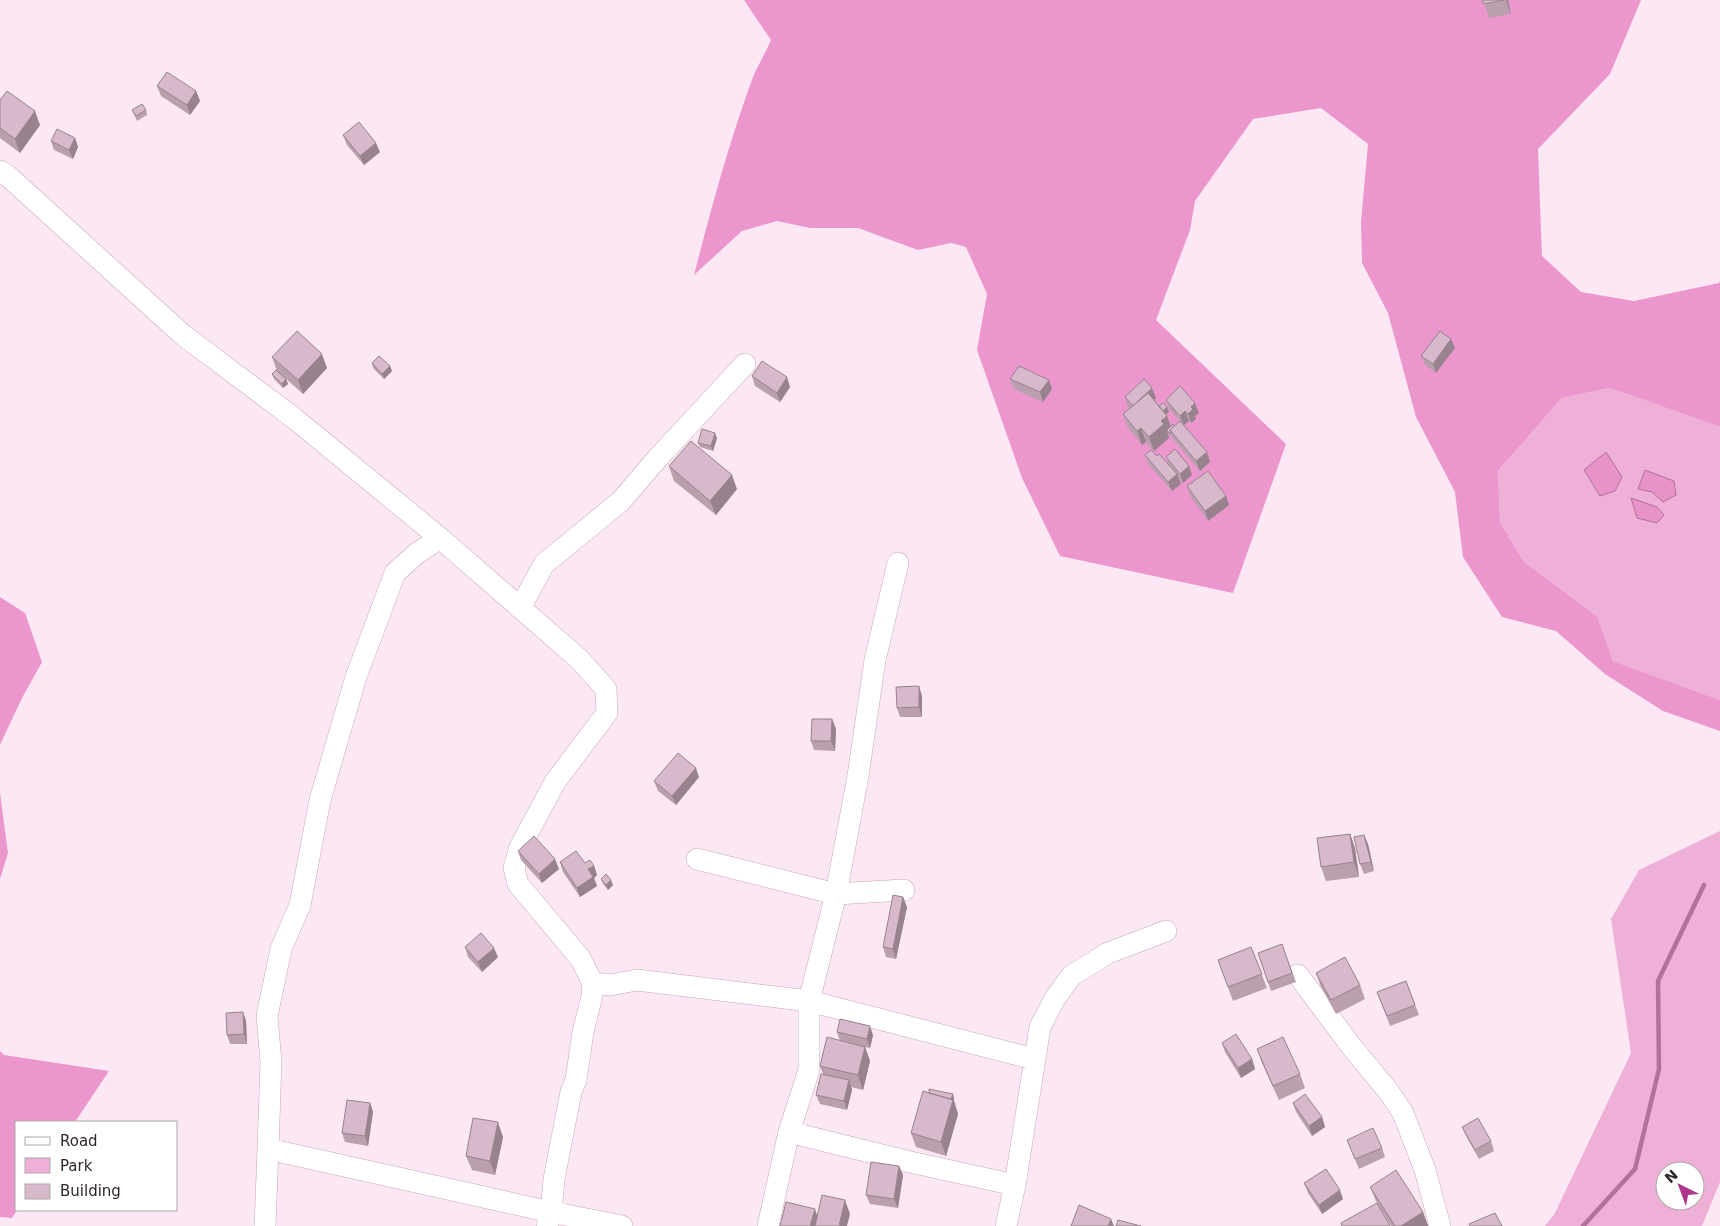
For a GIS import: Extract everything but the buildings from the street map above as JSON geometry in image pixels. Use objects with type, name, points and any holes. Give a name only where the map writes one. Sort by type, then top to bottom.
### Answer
[{"type":"street","points":[[0,171],[8,176],[183,335],[295,419],[440,538],[579,659],[606,689],[607,713],[555,782],[520,847],[514,868],[518,884],[580,958],[593,983],[576,1080],[571,1092],[554,1180],[549,1219]]},
{"type":"street","points":[[520,608],[544,564],[621,501],[656,460],[745,364]]},
{"type":"street","points":[[265,1226],[271,1062],[267,1016],[280,948],[300,906],[320,800],[356,677],[395,573],[416,554],[440,538]]},
{"type":"street","points":[[768,1226],[788,1132],[809,1070],[808,1001],[836,894],[858,776],[876,660],[898,563]]},
{"type":"street","points":[[697,859],[836,894],[904,890]]},
{"type":"street","points":[[1006,1226],[1015,1185],[1040,1027],[1054,1000],[1071,976],[1108,953],[1166,930]]},
{"type":"street","points":[[1298,976],[1351,1046],[1390,1092],[1403,1113],[1424,1170],[1440,1226]]},
{"type":"street","points":[[593,983],[610,985],[637,980],[808,1001],[1034,1059]]},
{"type":"street","points":[[788,1132],[1015,1185]]},
{"type":"street","points":[[268,1149],[549,1219],[622,1226]]},
{"type":"green space","points":[[1610,388],[1720,427],[1720,700],[1613,661],[1597,616],[1524,562],[1500,522],[1498,471],[1562,398]]},
{"type":"green space","points":[[1720,831],[1720,1182],[1702,1226],[1545,1226],[1555,1213],[1631,1053],[1611,919],[1639,870]]},
{"type":"shaded area","points":[[744,0],[1641,0],[1610,74],[1538,149],[1542,256],[1581,292],[1634,301],[1719,283],[1720,281],[1720,427],[1610,388],[1562,398],[1498,471],[1500,522],[1524,562],[1597,616],[1613,661],[1720,700],[1720,731],[1663,711],[1605,674],[1556,631],[1502,617],[1463,557],[1455,492],[1416,417],[1388,313],[1362,263],[1361,222],[1368,144],[1321,108],[1253,119],[1195,201],[1190,230],[1156,320],[1286,444],[1233,593],[1060,556],[1022,478],[977,350],[987,294],[966,247],[951,243],[918,250],[858,228],[810,228],[777,221],[742,231],[694,275],[736,126],[753,77],[771,40]]},
{"type":"shaded area","points":[[1606,452],[1622,477],[1615,491],[1600,496],[1584,470]]},
{"type":"shaded area","points":[[1645,470],[1674,481],[1676,495],[1663,502],[1652,492],[1638,489]]},
{"type":"shaded area","points":[[1631,498],[1657,507],[1664,515],[1657,523],[1637,518]]},
{"type":"shaded area","points":[[0,597],[25,613],[42,662],[22,698],[0,745]]},
{"type":"shaded area","points":[[0,793],[8,853],[0,879]]},
{"type":"shaded area","points":[[0,1051],[4,1055],[109,1071],[76,1121],[15,1121],[16,1211],[12,1218],[0,1217]]},
{"type":"waterway","points":[[1583,1226],[1635,1169],[1659,1069],[1658,981],[1704,885]]}]
